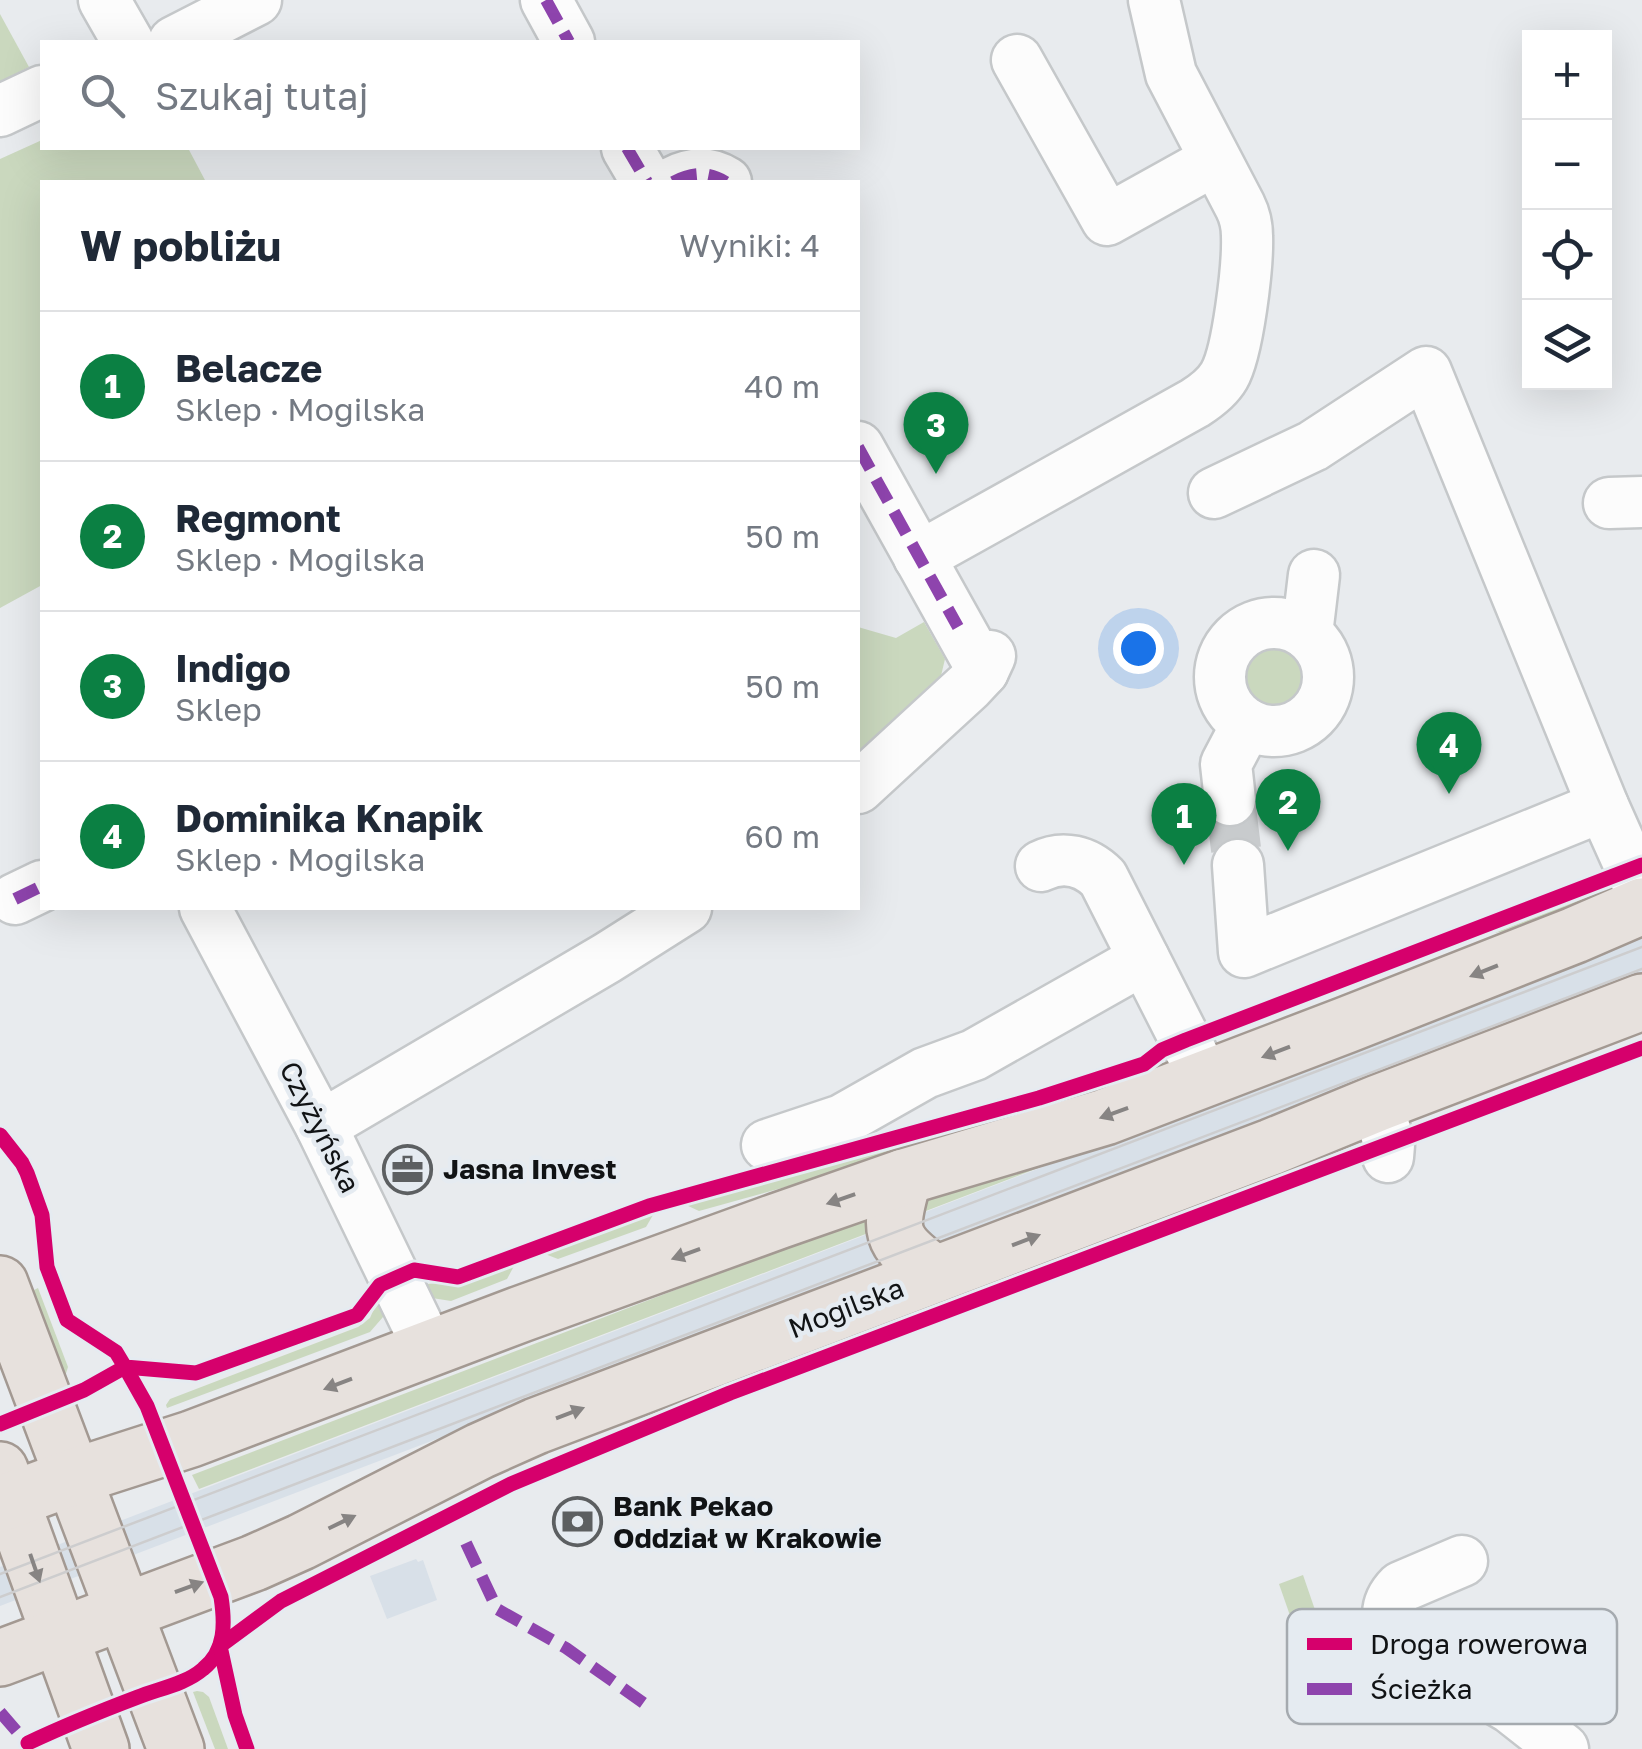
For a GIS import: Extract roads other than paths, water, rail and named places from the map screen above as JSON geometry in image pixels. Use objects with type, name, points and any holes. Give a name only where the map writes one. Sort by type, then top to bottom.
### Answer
[{"type":"main road","points":[[101,1749],[4,1491],[73,1477],[191,1439],[715,1244],[904,1178],[1105,1117],[1642,906]]},
{"type":"main road","name":"Mogilska","points":[[0,1658],[254,1563],[536,1426],[1271,1148],[1642,1002]]},
{"type":"main road","points":[[904,1178],[893,1216],[898,1240],[904,1251],[935,1274]]},
{"type":"main road","points":[[0,1284],[176,1749]]},
{"type":"street","points":[[104,0],[127,40]]},
{"type":"street","points":[[178,40],[256,0]]},
{"type":"street","points":[[546,0],[568,40]]},
{"type":"street","points":[[919,557],[1195,402],[1220,382],[1230,363],[1248,236],[1243,211],[1171,74],[1154,0]]},
{"type":"street","points":[[1017,60],[1106,220],[1215,160]]},
{"type":"street","points":[[0,111],[40,93]]},
{"type":"street","points":[[628,150],[646,180]]},
{"type":"street","points":[[677,180],[704,174],[720,180]]},
{"type":"street","points":[[1214,492],[1313,446],[1426,372],[1642,893]]},
{"type":"street","points":[[860,451],[977,651],[948,706],[860,786]]},
{"type":"street","points":[[1306,634],[1314,575]]},
{"type":"street","points":[[1282,623],[1306,634],[1323,654],[1328,670],[1320,706],[1300,725],[1287,729],[1260,729],[1248,724],[1228,706],[1222,693],[1225,653],[1243,633],[1263,624],[1282,623]]},
{"type":"street","points":[[1230,800],[1226,764],[1248,724]]},
{"type":"street","points":[[1238,865],[1244,952],[1603,806]]},
{"type":"street","points":[[1041,866],[1052,860],[1071,860],[1097,872],[1110,886],[1205,1079]]},
{"type":"street","name":"Czyżyńska","points":[[206,910],[321,1126],[429,1350]]},
{"type":"street","points":[[321,1126],[683,910]]},
{"type":"street","points":[[766,1145],[842,1120],[925,1073],[974,1055],[1144,959]]},
{"type":"street","points":[[1378,1103],[1389,1145],[1388,1157]]},
{"type":"street","points":[[1388,1609],[1393,1595],[1401,1588],[1462,1561]]},
{"type":"tunnel","points":[[1230,800],[1238,865]]},
{"type":"tram line","points":[[0,1574],[1642,947]]},
{"type":"tram line","points":[[0,1597],[1642,969]]},
{"type":"place","name":"Indigo","points":[[936,474]]},
{"type":"place","name":"Dominika Knapik","points":[[1449,794]]},
{"type":"place","name":"Regmont","points":[[1288,851]]},
{"type":"place","name":"Belacze","points":[[1184,865]]},
{"type":"place","name":"Jasna Invest","points":[[408,1169]]},
{"type":"place","name":"Bank Pekao Oddział w Krakowie","points":[[578,1522]]}]
